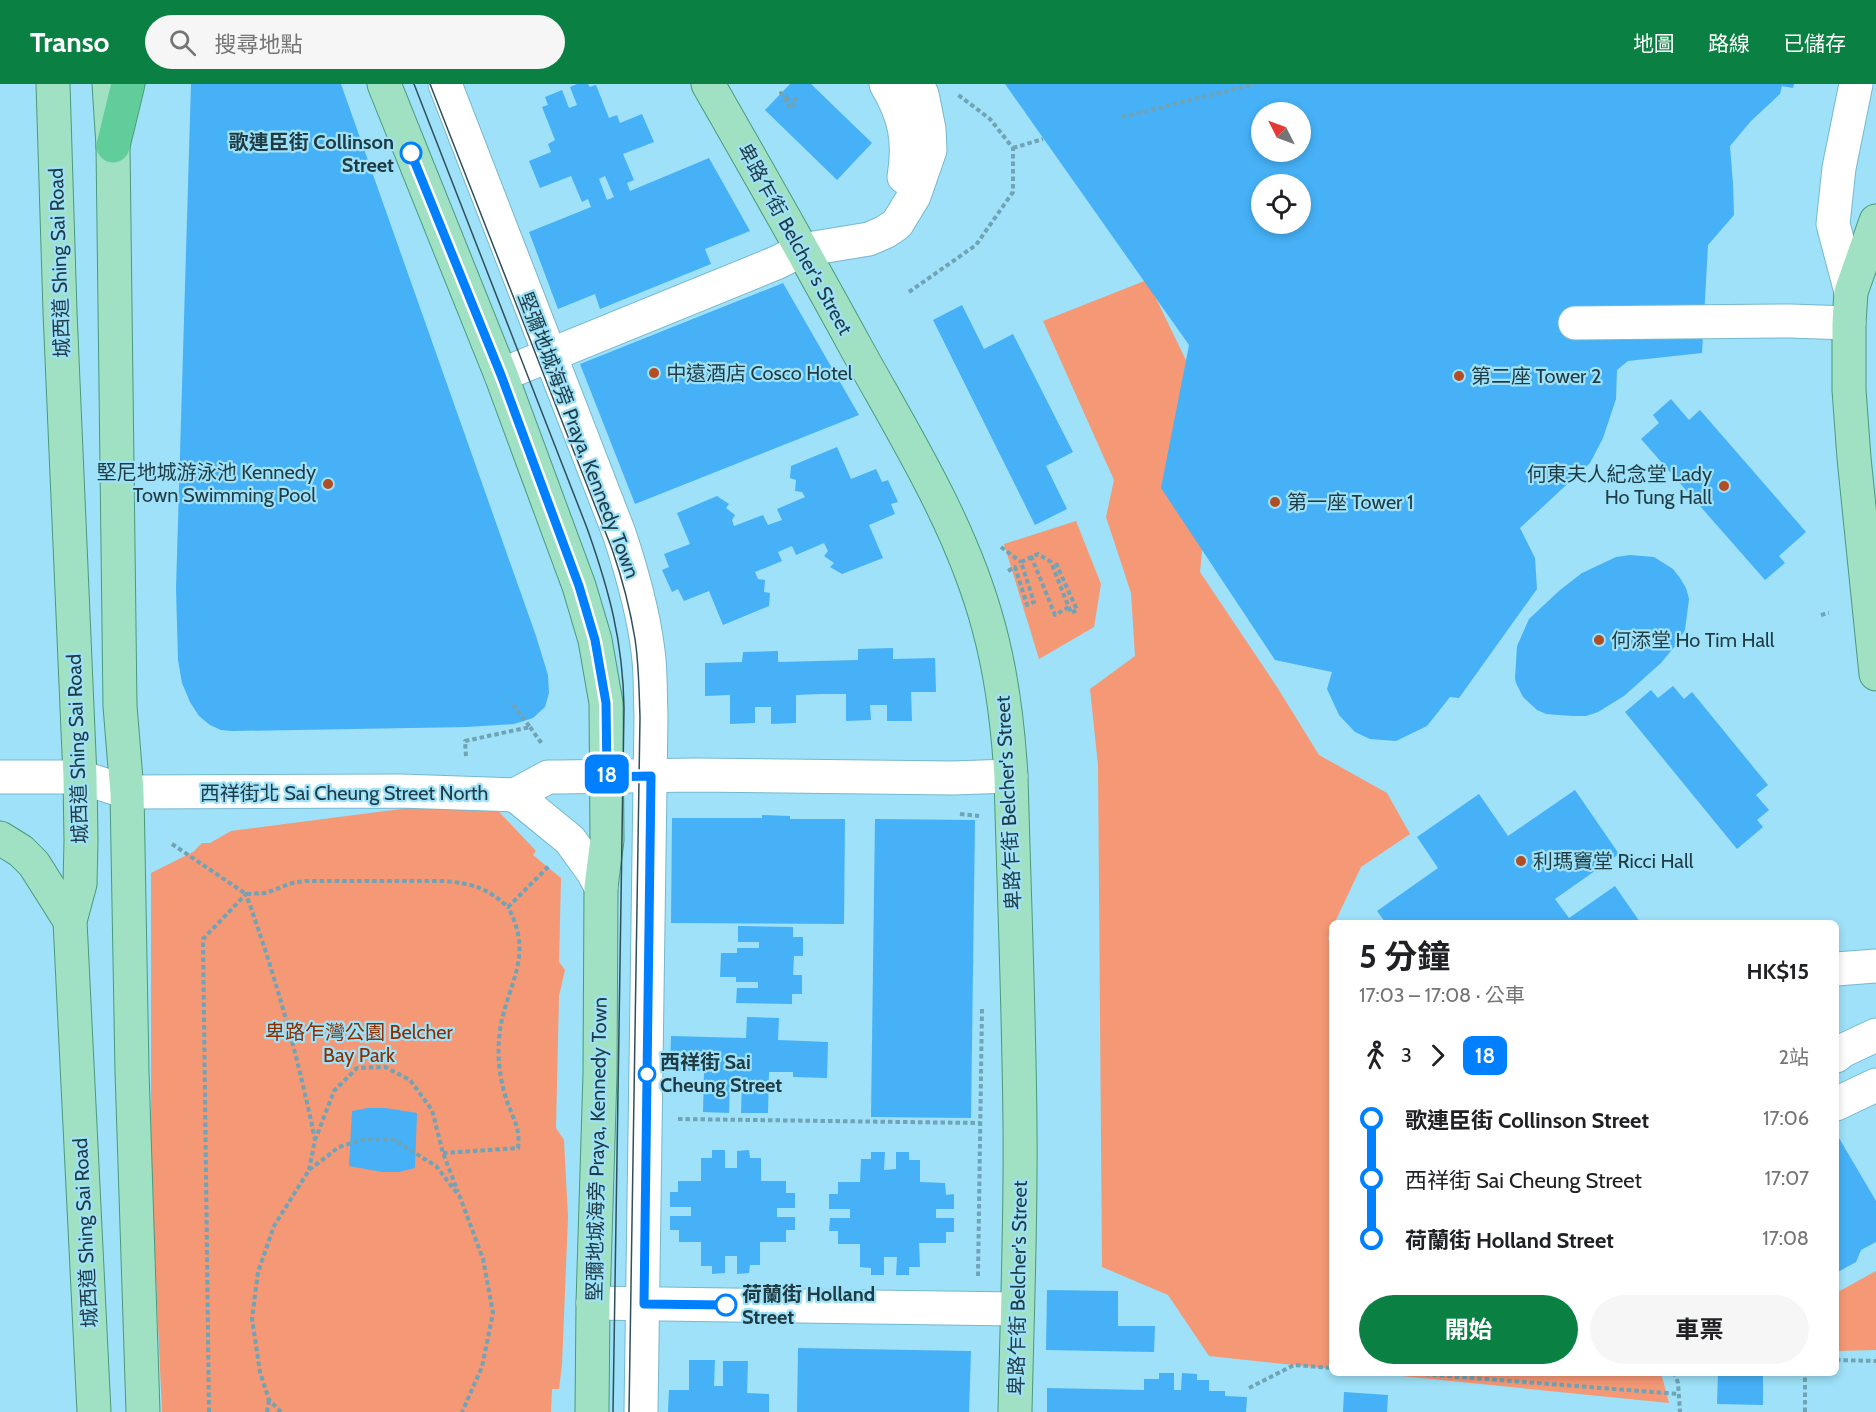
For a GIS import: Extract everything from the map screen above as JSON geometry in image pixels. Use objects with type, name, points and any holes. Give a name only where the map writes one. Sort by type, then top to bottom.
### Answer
[{"type":"highway","points":[[113,146],[128,84]]},
{"type":"main road","name":"城西道 Shing Sai Road","points":[[53,84],[61,336],[80,777],[80,884],[69,921],[94,1412]]},
{"type":"main road","points":[[109,84],[113,146],[120,728],[127,792],[130,1003],[143,1412]]},
{"type":"main road","name":"堅彌地城海旁 Praya, Kennedy Town","points":[[384,84],[501,375],[579,586],[595,640],[606,703],[608,840],[601,887],[600,1074],[592,1412]]},
{"type":"main road","name":"卑路乍街 Belcher's Street","points":[[708,84],[947,515],[968,564],[989,626],[998,662],[1007,725],[1011,776],[1020,1126],[1015,1412]]},
{"type":"main road","points":[[1876,220],[1850,307],[1849,390],[1876,674]]},
{"type":"main road","points":[[0,838],[21,851],[34,864],[69,921]]},
{"type":"street","name":"堅彌地城海旁 Praya, Kennedy Town","points":[[445,84],[619,533],[639,599],[648,652],[651,776],[641,1412]]},
{"type":"street","points":[[886,84],[898,104],[907,136],[907,160],[897,224]]},
{"type":"street","points":[[501,375],[776,263],[802,250],[869,239],[897,224],[914,196],[930,150],[929,129],[922,94],[914,84]]},
{"type":"street","points":[[1575,323],[1790,321],[1850,307],[1833,224],[1839,168],[1856,84]]},
{"type":"street","points":[[607,777],[695,775],[952,778],[1011,776]]},
{"type":"street","name":"西祥街北 Sai Cheung Street North","points":[[0,777],[80,777],[127,792],[401,791],[515,795],[548,777],[607,777]]},
{"type":"street","points":[[515,795],[570,840],[601,887]]},
{"type":"street","points":[[1839,969],[1876,966]]},
{"type":"street","points":[[1839,1054],[1876,1035]]},
{"type":"street","points":[[1839,1103],[1876,1085]]},
{"type":"street","points":[[593,1303],[1017,1309]]},
{"type":"path","points":[[1122,117],[1255,84]]},
{"type":"path","points":[[909,292],[976,245],[1013,192],[1014,148],[990,119],[948,89]]},
{"type":"path","points":[[791,110],[781,93],[795,106]]},
{"type":"path","points":[[788,99],[800,99]]},
{"type":"path","points":[[1014,148],[1043,138]]},
{"type":"path","points":[[1001,547],[1021,562],[1034,602],[1027,605],[1015,567],[1008,571]]},
{"type":"path","points":[[1021,562],[1038,554],[1050,562],[1056,569],[1077,610],[1071,613],[1056,569],[1055,561]]},
{"type":"path","points":[[1031,556],[1055,615],[1069,607]]},
{"type":"path","points":[[1821,615],[1829,613]]},
{"type":"path","points":[[511,702],[545,748]]},
{"type":"path","points":[[466,756],[465,741],[530,727]]},
{"type":"path","points":[[953,814],[977,814],[984,822]]},
{"type":"path","points":[[172,844],[246,894],[266,893],[292,883],[305,881],[445,881],[480,888],[493,894],[508,907],[516,921],[521,952],[514,984],[501,1022],[498,1042],[503,1083],[519,1133],[518,1148],[443,1153]]},
{"type":"path","points":[[508,907],[555,860]]},
{"type":"path","points":[[246,894],[285,1011],[315,1140]]},
{"type":"path","points":[[209,1412],[202,939],[246,894]]},
{"type":"path","points":[[975,1282],[978,1278],[981,1007]]},
{"type":"path","points":[[309,1170],[315,1140],[334,1091],[357,1068],[385,1066],[411,1080],[432,1110],[443,1153],[483,1259],[493,1312],[482,1366],[462,1412]]},
{"type":"path","points":[[674,1119],[980,1123]]},
{"type":"path","points":[[267,1412],[269,1400],[261,1372],[252,1319],[258,1272],[274,1226],[309,1170],[339,1147],[365,1139],[394,1140],[436,1166],[460,1197]]},
{"type":"path","points":[[1839,1360],[1876,1361]]},
{"type":"path","points":[[1249,1388],[1294,1365],[1329,1368]]},
{"type":"path","points":[[1447,1376],[1679,1394]]},
{"type":"path","points":[[1675,1376],[1680,1411]]},
{"type":"path","points":[[1805,1376],[1805,1412]]},
{"type":"path","points":[[269,1400],[281,1412]]},
{"type":"green space","points":[[1147,280],[1215,420],[1200,572],[1277,687],[1319,755],[1387,793],[1410,834],[1361,867],[1336,920],[1329,920],[1329,1369],[1209,1356],[1168,1295],[1102,1267],[1098,765],[1090,689],[1135,656],[1131,593],[1106,517],[1114,480],[1043,321]]},
{"type":"green space","points":[[1076,521],[1101,584],[1094,627],[1039,659],[1004,544]]},
{"type":"green space","name":"卑路乍灣公園 Belcher Bay Park","points":[[486,798],[536,851],[533,855],[561,878],[559,962],[565,970],[559,996],[556,1128],[564,1140],[568,1217],[562,1365],[559,1389],[552,1389],[551,1412],[162,1412],[151,1168],[151,873],[193,852],[202,843],[210,843],[231,831]]},
{"type":"green space","points":[[1876,1271],[1876,1350],[1839,1351],[1839,1291]]},
{"type":"green space","points":[[1401,1376],[1662,1376],[1669,1403]]},
{"type":"building","name":"堅尼地城游泳池 Kennedy Town Swimming Pool","points":[[191,84],[341,84],[548,675],[549,693],[545,707],[533,718],[514,724],[467,727],[232,731],[221,730],[210,725],[199,716],[190,702],[182,683],[178,660],[176,589]]},
{"type":"building","points":[[577,84],[588,84],[590,87],[596,85],[609,118],[617,115],[620,123],[642,114],[654,142],[623,154],[634,180],[627,183],[630,191],[709,158],[750,231],[705,249],[711,264],[600,309],[595,294],[558,309],[529,232],[591,207],[588,199],[582,202],[571,176],[540,188],[529,161],[551,152],[548,144],[555,140],[542,107],[548,105],[545,97],[562,90],[569,108],[577,105],[570,87]],"holes":[[[605,176],[614,197],[607,200],[599,179]]]},
{"type":"building","points":[[790,84],[811,84],[872,143],[837,180],[765,110]]},
{"type":"building","points":[[1005,84],[1794,84],[1793,88],[1782,86],[1780,94],[1751,121],[1730,146],[1734,215],[1708,245],[1702,353],[1628,361],[1617,370],[1616,399],[1603,438],[1590,463],[1520,528],[1535,558],[1537,589],[1459,698],[1450,697],[1427,726],[1396,741],[1370,739],[1355,732],[1339,715],[1327,689],[1332,672],[1275,660],[1161,488],[1189,345]]},
{"type":"building","points":[[783,283],[859,415],[635,504],[580,364]]},
{"type":"building","points":[[962,305],[984,349],[1013,334],[1073,452],[1046,466],[1067,509],[1035,525],[933,320]]},
{"type":"building","name":"何東夫人紀念堂 Lady Ho Tung Hall","points":[[1671,399],[1689,420],[1700,410],[1806,532],[1779,556],[1785,563],[1765,580],[1641,439],[1659,423],[1653,415]]},
{"type":"building","points":[[837,447],[851,479],[876,469],[882,482],[888,480],[898,502],[891,504],[895,514],[869,525],[883,558],[842,574],[830,567],[834,563],[824,556],[828,551],[824,543],[796,555],[792,546],[778,552],[782,561],[755,572],[758,579],[765,580],[764,592],[770,593],[769,606],[723,625],[709,591],[684,601],[678,589],[672,592],[662,570],[669,567],[664,554],[690,544],[677,513],[717,496],[729,504],[726,508],[735,515],[732,520],[734,526],[763,515],[768,525],[782,520],[777,509],[805,497],[802,492],[795,491],[796,480],[790,478],[791,466]]},
{"type":"building","name":"何添堂 Ho Tim Hall","points":[[1630,555],[1654,557],[1673,569],[1680,578],[1689,599],[1685,630],[1661,663],[1624,696],[1598,712],[1586,716],[1572,716],[1546,714],[1537,710],[1523,697],[1515,678],[1517,646],[1529,619],[1582,573],[1616,557]]},
{"type":"building","points":[[893,648],[893,659],[935,658],[936,692],[911,692],[912,721],[887,721],[887,705],[870,705],[871,720],[846,721],[846,694],[821,694],[796,695],[796,723],[771,724],[771,707],[755,707],[755,723],[730,724],[730,695],[705,696],[705,663],[742,662],[743,652],[778,651],[778,662],[858,660],[858,649]]},
{"type":"building","points":[[1673,686],[1684,699],[1692,692],[1768,785],[1756,795],[1769,810],[1757,820],[1763,827],[1737,849],[1625,712],[1651,690],[1658,698]]},
{"type":"building","name":"利瑪竇堂 Ricci Hall","points":[[1575,790],[1619,854],[1555,899],[1569,918],[1615,886],[1639,920],[1384,920],[1377,911],[1438,868],[1417,837],[1479,794],[1508,836]]},
{"type":"building","points":[[762,815],[790,816],[790,819],[845,819],[844,924],[671,923],[672,818],[762,818]]},
{"type":"building","points":[[875,819],[975,820],[971,1118],[871,1117]]},
{"type":"building","points":[[738,926],[793,927],[793,937],[803,937],[803,956],[794,956],[793,975],[802,975],[802,994],[792,994],[792,1004],[736,1003],[737,988],[758,988],[758,982],[736,982],[736,977],[720,977],[721,953],[737,953],[737,948],[759,948],[759,942],[738,942]]},
{"type":"building","points":[[747,1017],[779,1018],[778,1040],[828,1042],[827,1078],[793,1077],[793,1072],[769,1072],[768,1113],[741,1113],[742,1084],[730,1083],[729,1113],[703,1112],[704,1071],[670,1070],[671,1036],[746,1038]]},
{"type":"building","points":[[368,1108],[417,1113],[415,1168],[399,1172],[382,1172],[349,1166],[352,1111]]},
{"type":"building","points":[[1839,1138],[1876,1201],[1876,1242],[1861,1250],[1856,1262],[1839,1271]]},
{"type":"building","points":[[712,1150],[725,1150],[725,1168],[737,1168],[737,1151],[749,1150],[750,1158],[761,1158],[761,1181],[786,1181],[786,1193],[795,1193],[795,1208],[777,1208],[777,1217],[795,1217],[795,1230],[786,1230],[786,1242],[760,1242],[760,1265],[750,1265],[749,1273],[737,1274],[737,1256],[725,1256],[725,1273],[712,1274],[712,1266],[701,1266],[701,1242],[679,1242],[679,1230],[670,1230],[670,1216],[691,1216],[691,1207],[670,1207],[670,1192],[678,1192],[678,1181],[701,1181],[701,1158],[712,1158]]},
{"type":"building","points":[[871,1152],[885,1152],[884,1170],[896,1169],[896,1152],[909,1152],[909,1160],[920,1160],[920,1182],[945,1183],[946,1195],[954,1194],[954,1209],[936,1209],[936,1218],[954,1218],[954,1232],[946,1232],[946,1243],[919,1243],[920,1267],[909,1267],[909,1275],[896,1275],[897,1257],[884,1257],[884,1275],[871,1275],[871,1268],[860,1267],[860,1244],[838,1244],[838,1231],[829,1231],[830,1218],[850,1218],[850,1209],[829,1209],[829,1194],[838,1194],[838,1182],[860,1182],[861,1159],[871,1159]]},
{"type":"building","points":[[1047,1290],[1118,1291],[1118,1326],[1155,1326],[1154,1352],[1046,1350]]},
{"type":"building","points":[[798,1348],[971,1351],[969,1412],[797,1412]]},
{"type":"building","points":[[689,1360],[715,1360],[714,1386],[723,1386],[723,1361],[748,1361],[747,1393],[769,1394],[769,1412],[668,1412],[669,1390],[689,1390]]},
{"type":"building","points":[[1159,1373],[1174,1373],[1174,1390],[1181,1390],[1182,1373],[1197,1374],[1197,1380],[1209,1380],[1209,1391],[1225,1391],[1225,1396],[1247,1397],[1246,1412],[1047,1412],[1047,1388],[1144,1390],[1144,1379],[1159,1379]]},
{"type":"building","points":[[1718,1376],[1763,1376],[1763,1405],[1717,1404]]},
{"type":"building","points":[[1344,1392],[1388,1395],[1387,1412],[1343,1412]]},
{"type":"tram line","points":[[414,84],[587,528],[602,573],[618,638],[624,708],[613,1412]]},
{"type":"tram line","points":[[430,84],[612,549],[631,616],[635,639],[640,717],[629,1412]]},
{"type":"bus line","name":"18","points":[[411,153],[501,375],[579,586],[595,640],[606,703],[607,777],[651,776],[644,1304],[726,1305]]},
{"type":"place","name":"歌連臣街 Collinson Street","points":[[411,153]]},
{"type":"place","name":"中遠酒店 Cosco Hotel","points":[[654,373]]},
{"type":"place","name":"第二座 Tower 2","points":[[1459,376]]},
{"type":"place","name":"堅尼地城游泳池 Kennedy Town Swimming Pool","points":[[328,484]]},
{"type":"place","name":"何東夫人紀念堂 Lady Ho Tung Hall","points":[[1724,486]]},
{"type":"place","name":"第一座 Tower 1","points":[[1275,502]]},
{"type":"place","name":"何添堂 Ho Tim Hall","points":[[1599,640]]},
{"type":"place","name":"利瑪竇堂 Ricci Hall","points":[[1521,861]]},
{"type":"place","name":"西祥街 Sai Cheung Street","points":[[647,1074]]},
{"type":"place","name":"荷蘭街 Holland Street","points":[[726,1305]]}]
